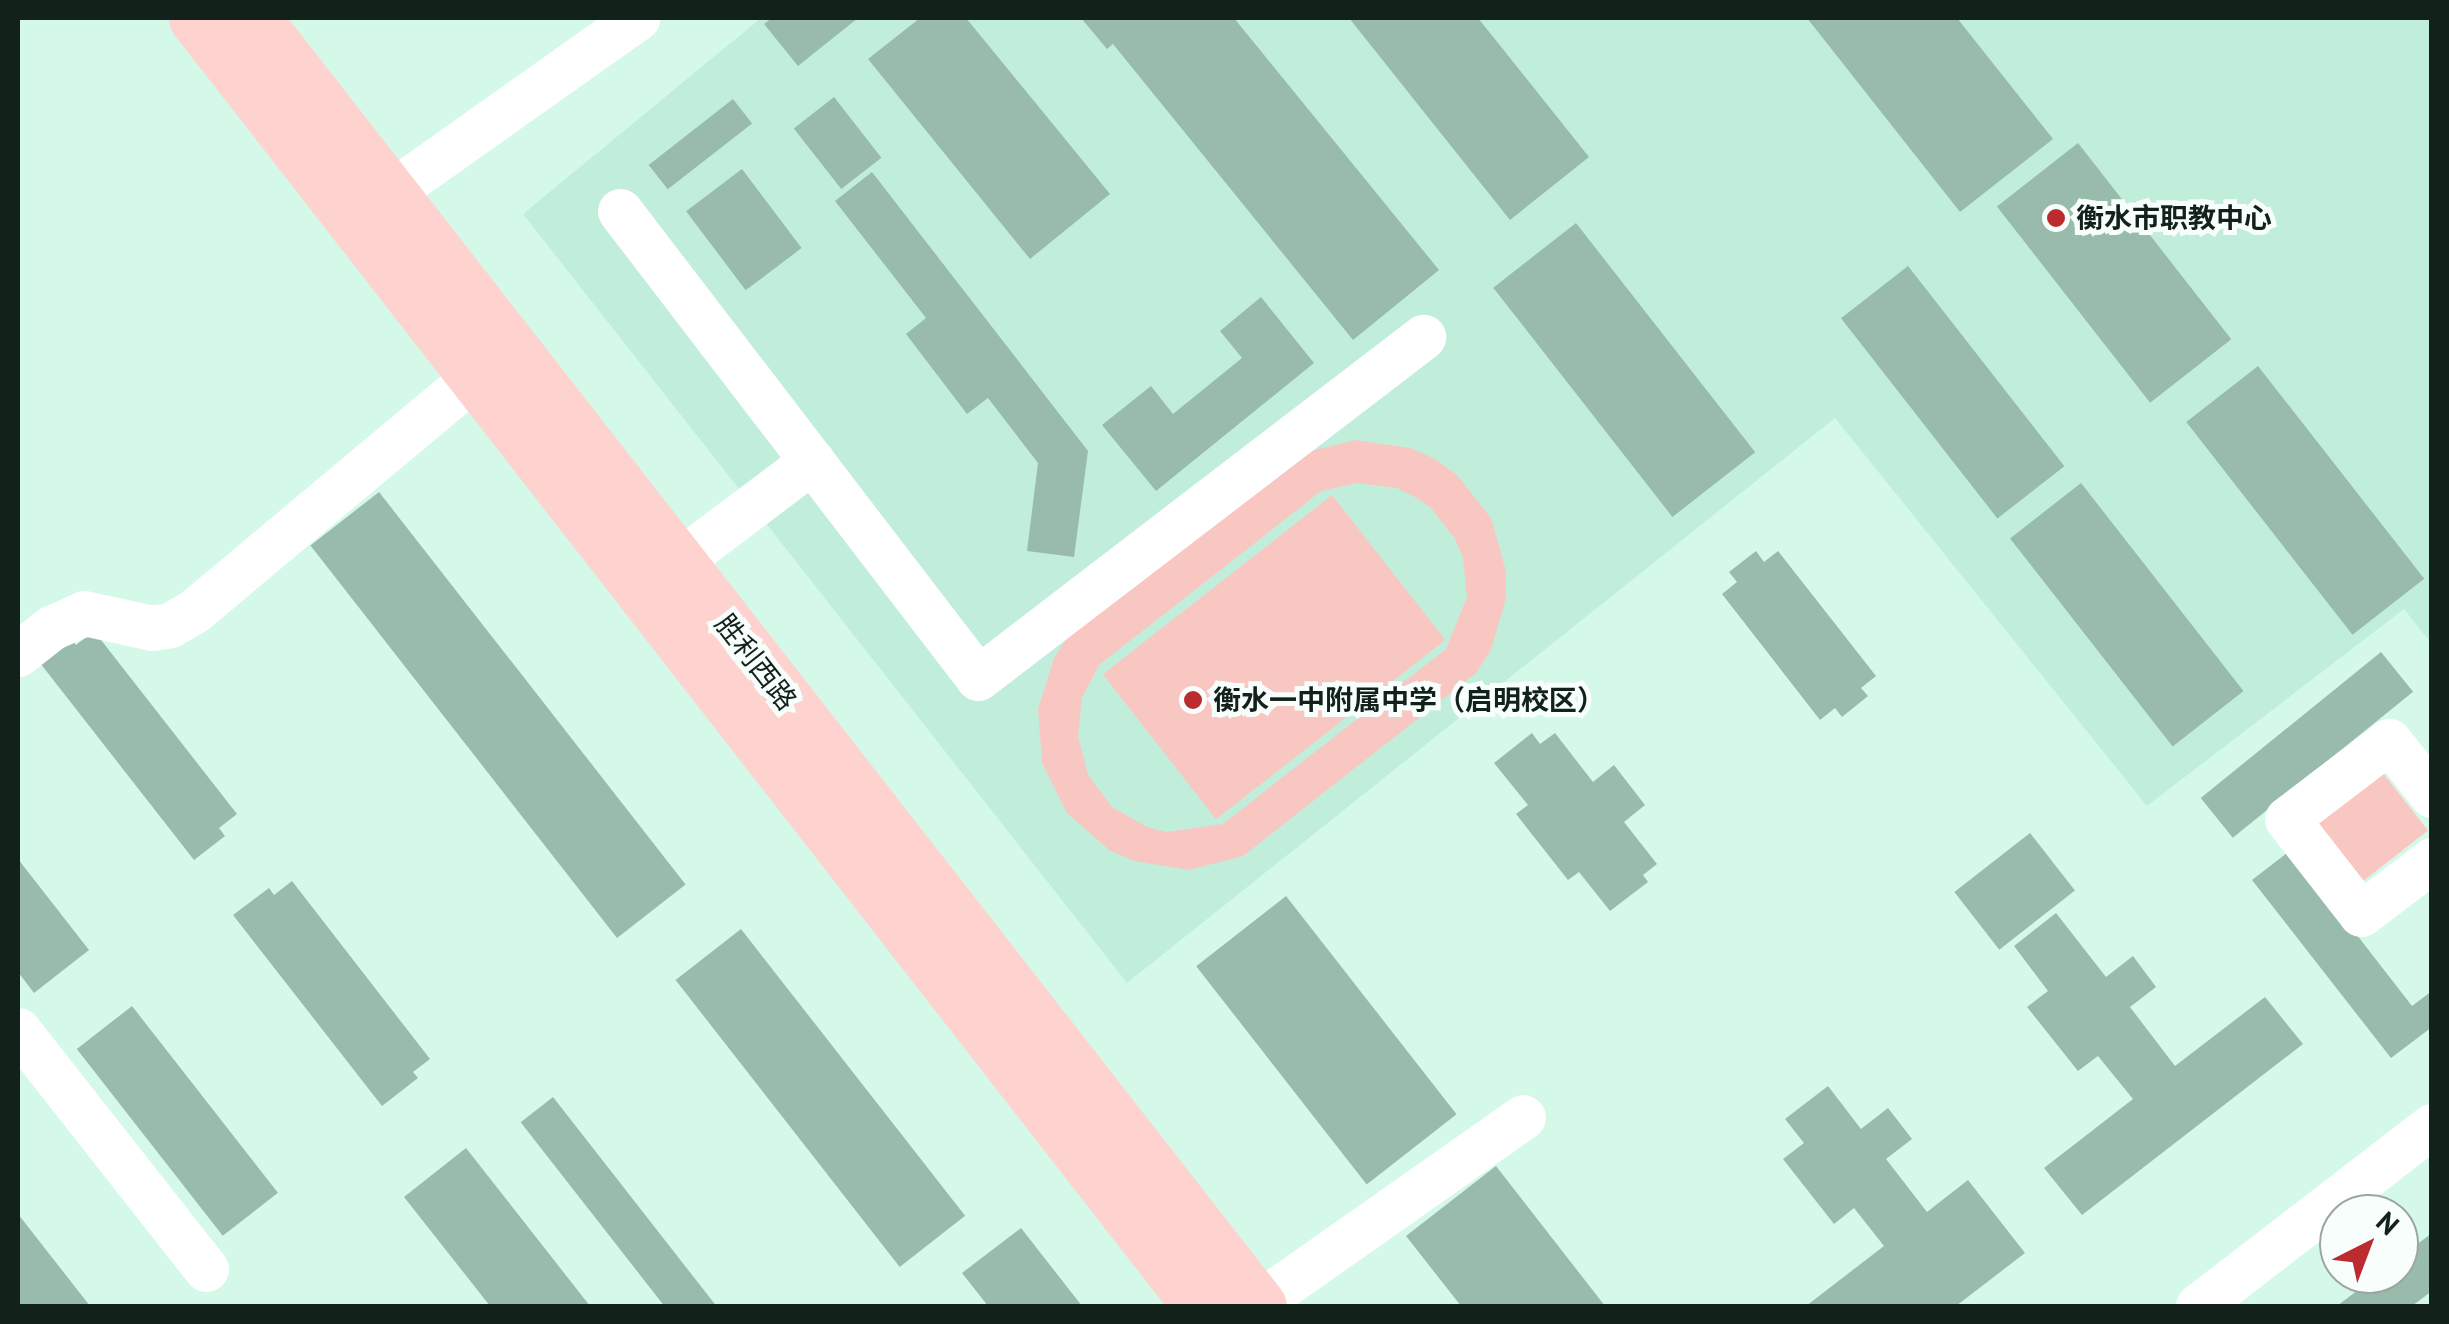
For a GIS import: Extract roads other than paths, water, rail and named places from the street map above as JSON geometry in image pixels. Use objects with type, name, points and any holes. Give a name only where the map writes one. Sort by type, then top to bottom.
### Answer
[{"type":"main road","name":"胜利西路","points":[[196,18],[1200,1306]]},
{"type":"main road","name":"胜利西路","points":[[253,18],[1258,1306]]},
{"type":"street","points":[[390,193],[637,18]]},
{"type":"street","points":[[620,211],[978,678],[1423,337]]},
{"type":"street","points":[[18,654],[51,628],[84,613],[152,628],[170,624],[194,610],[476,376]]},
{"type":"street","points":[[678,562],[812,461]]},
{"type":"street","points":[[2425,879],[2361,914],[2287,820],[2389,740],[2432,795]]},
{"type":"street","points":[[18,1030],[206,1269]]},
{"type":"street","points":[[1258,1306],[1523,1117]]},
{"type":"street","points":[[2198,1306],[2432,1126]]},
{"type":"place","name":"衡水市职教中心","points":[[2056,218]]},
{"type":"place","name":"衡水一中附属中学（启明校区）","points":[[1193,700]]}]
